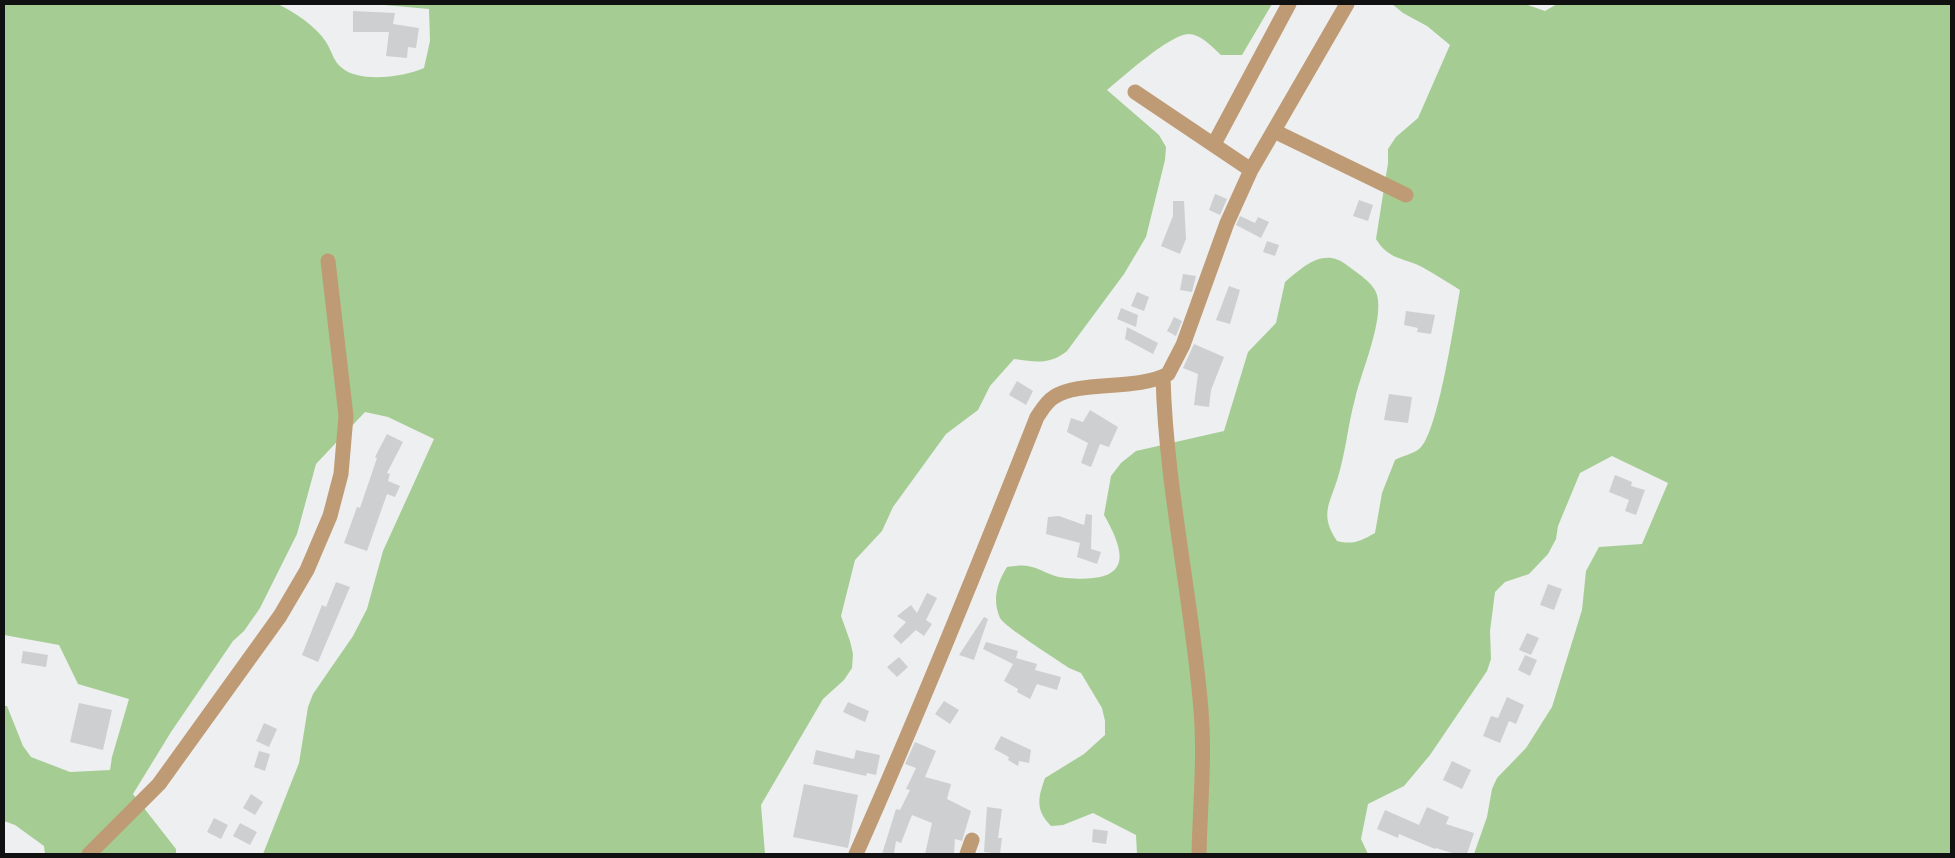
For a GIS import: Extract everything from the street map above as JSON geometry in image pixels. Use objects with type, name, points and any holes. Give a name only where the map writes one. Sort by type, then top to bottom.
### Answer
[{"type":"street","points":[[1214,144],[1289,4]]},
{"type":"street","points":[[856,854],[939,665],[969,584],[1037,417],[1044,406],[1060,393],[1140,383],[1162,377],[1171,370],[1183,345],[1226,223],[1251,170],[1347,4]]},
{"type":"street","points":[[1135,92],[1251,170]]},
{"type":"street","points":[[1274,131],[1406,195]]},
{"type":"street","points":[[89,854],[160,784],[280,616],[308,570],[330,516],[341,474],[346,416],[328,261]]},
{"type":"street","points":[[1162,377],[1167,459],[1190,613],[1201,710],[1204,767],[1199,854]]},
{"type":"green space","points":[[4,4],[278,4],[298,15],[316,30],[342,68],[359,76],[382,77],[406,74],[424,68],[430,41],[429,9],[373,4],[1272,4],[1242,55],[1221,55],[1198,36],[1189,34],[1181,36],[1159,48],[1107,90],[1159,135],[1166,147],[1165,160],[1146,237],[1124,274],[1067,351],[1054,359],[1042,361],[1014,359],[990,386],[978,410],[946,434],[893,507],[882,531],[855,560],[841,616],[853,654],[852,668],[844,680],[823,699],[761,805],[765,854],[263,854],[299,763],[308,707],[313,694],[353,636],[367,609],[383,551],[434,439],[388,417],[365,412],[316,464],[297,534],[260,608],[244,631],[233,641],[171,732],[133,794],[176,849],[176,854],[45,854],[44,846],[15,825],[4,821],[4,706],[7,706],[23,746],[31,757],[70,772],[110,770],[129,699],[78,684],[59,645],[4,635]]},
{"type":"green space","points":[[1392,4],[1525,4],[1545,11],[1557,4],[1951,4],[1951,854],[1474,854],[1487,817],[1492,789],[1497,778],[1526,748],[1552,707],[1582,610],[1586,571],[1599,547],[1642,544],[1668,483],[1612,456],[1580,473],[1558,526],[1556,539],[1548,554],[1529,574],[1505,582],[1495,592],[1490,631],[1491,659],[1487,671],[1430,755],[1404,786],[1368,804],[1361,839],[1368,854],[1137,854],[1136,835],[1093,813],[1063,825],[1051,826],[1042,815],[1039,804],[1045,778],[1084,754],[1105,735],[1105,721],[1102,708],[1081,673],[1069,668],[1032,643],[1000,618],[996,598],[1001,579],[1007,567],[1017,566],[1033,567],[1051,575],[1066,578],[1085,579],[1111,573],[1117,566],[1120,557],[1113,532],[1104,515],[1111,476],[1121,463],[1136,451],[1224,431],[1248,352],[1276,323],[1285,282],[1299,270],[1322,258],[1339,260],[1369,282],[1377,295],[1378,306],[1375,332],[1358,388],[1341,467],[1329,502],[1328,523],[1337,541],[1357,542],[1375,533],[1382,493],[1395,460],[1417,451],[1426,440],[1433,422],[1445,374],[1460,290],[1422,267],[1386,251],[1376,239],[1388,163],[1388,149],[1396,137],[1418,118],[1450,45],[1427,26],[1403,13]]},
{"type":"building","points":[[353,11],[395,13],[393,24],[419,28],[416,48],[408,47],[407,58],[386,56],[389,32],[353,32]]},
{"type":"building","points":[[1215,194],[1227,199],[1220,215],[1209,210]]},
{"type":"building","points":[[1359,200],[1373,205],[1368,221],[1353,216]]},
{"type":"building","points":[[1173,201],[1184,201],[1186,239],[1180,254],[1161,246],[1173,216]]},
{"type":"building","points":[[1240,216],[1255,223],[1258,217],[1269,222],[1261,238],[1236,225]]},
{"type":"building","points":[[1267,241],[1279,245],[1275,256],[1263,252]]},
{"type":"building","points":[[1183,274],[1196,276],[1192,292],[1180,290]]},
{"type":"building","points":[[1229,286],[1240,290],[1230,324],[1216,320]]},
{"type":"building","points":[[1137,292],[1149,297],[1144,311],[1131,306]]},
{"type":"building","points":[[1121,308],[1138,315],[1136,327],[1117,319]]},
{"type":"building","points":[[1406,311],[1435,315],[1431,334],[1417,332],[1418,328],[1404,325]]},
{"type":"building","points":[[1174,317],[1182,321],[1176,336],[1167,331]]},
{"type":"building","points":[[1127,327],[1158,343],[1153,354],[1125,339]]},
{"type":"building","points":[[1194,344],[1224,357],[1211,390],[1209,407],[1194,405],[1198,374],[1183,368]]},
{"type":"building","points":[[1017,381],[1033,391],[1026,405],[1009,395]]},
{"type":"building","points":[[1389,394],[1412,397],[1408,423],[1384,420]]},
{"type":"building","points":[[1090,410],[1118,427],[1109,447],[1100,444],[1091,467],[1081,463],[1088,443],[1067,432],[1071,418],[1083,422]]},
{"type":"building","points":[[387,434],[403,442],[387,473],[390,474],[388,481],[400,486],[395,497],[387,494],[367,551],[344,543],[357,507],[360,508],[377,458],[375,457]]},
{"type":"building","points":[[1615,475],[1632,482],[1631,486],[1645,490],[1636,515],[1625,511],[1629,500],[1609,492]]},
{"type":"building","points":[[1086,514],[1092,515],[1091,549],[1101,552],[1097,564],[1077,557],[1080,543],[1046,534],[1048,517],[1059,516],[1084,525]]},
{"type":"building","points":[[336,582],[350,587],[318,662],[302,655],[322,605],[326,607]]},
{"type":"building","points":[[1548,584],[1562,589],[1554,610],[1540,605]]},
{"type":"building","points":[[927,593],[937,598],[926,620],[932,624],[924,636],[916,630],[901,644],[893,636],[906,622],[897,616],[911,605],[917,613]]},
{"type":"building","points":[[984,617],[988,619],[974,660],[959,655]]},
{"type":"building","points":[[1527,633],[1539,638],[1531,655],[1519,650]]},
{"type":"building","points":[[986,642],[1018,651],[1016,658],[1037,664],[1035,670],[1061,677],[1057,690],[1037,684],[1030,699],[1017,692],[1018,689],[1004,681],[1013,664],[983,649]]},
{"type":"building","points":[[23,651],[48,655],[46,667],[21,663]]},
{"type":"building","points":[[1525,655],[1537,660],[1530,676],[1518,670]]},
{"type":"building","points":[[899,657],[908,667],[897,677],[887,667]]},
{"type":"building","points":[[1507,697],[1524,705],[1516,724],[1509,721],[1500,743],[1483,736],[1491,716],[1498,718]]},
{"type":"building","points":[[944,701],[959,710],[950,724],[935,714]]},
{"type":"building","points":[[848,702],[869,711],[865,722],[843,712]]},
{"type":"building","points":[[79,703],[112,710],[103,750],[70,742]]},
{"type":"building","points":[[264,723],[277,729],[269,747],[256,741]]},
{"type":"building","points":[[1001,736],[1031,750],[1029,763],[1019,761],[1018,766],[1008,760],[1009,757],[994,749]]},
{"type":"building","points":[[915,742],[936,751],[925,777],[951,784],[947,799],[971,811],[962,841],[955,839],[954,854],[925,854],[932,823],[912,815],[901,843],[896,841],[894,854],[882,854],[896,809],[900,810],[910,790],[906,789],[916,768],[905,764]]},
{"type":"building","points":[[816,750],[854,759],[856,750],[880,755],[876,775],[867,773],[866,776],[813,764]]},
{"type":"building","points":[[259,751],[270,754],[265,771],[254,767]]},
{"type":"building","points":[[1452,761],[1471,770],[1462,789],[1443,780]]},
{"type":"building","points":[[804,784],[858,795],[848,848],[793,837]]},
{"type":"building","points":[[251,794],[263,802],[255,815],[243,808]]},
{"type":"building","points":[[987,807],[1002,809],[998,838],[1002,838],[1000,854],[984,852]]},
{"type":"building","points":[[1427,807],[1449,817],[1446,824],[1474,833],[1467,854],[1455,854],[1435,849],[1399,834],[1398,838],[1377,829],[1385,810],[1419,825]]},
{"type":"building","points":[[214,818],[228,825],[221,839],[207,832]]},
{"type":"building","points":[[240,823],[257,832],[250,845],[233,836]]},
{"type":"building","points":[[1093,829],[1108,831],[1106,844],[1092,842]]}]
